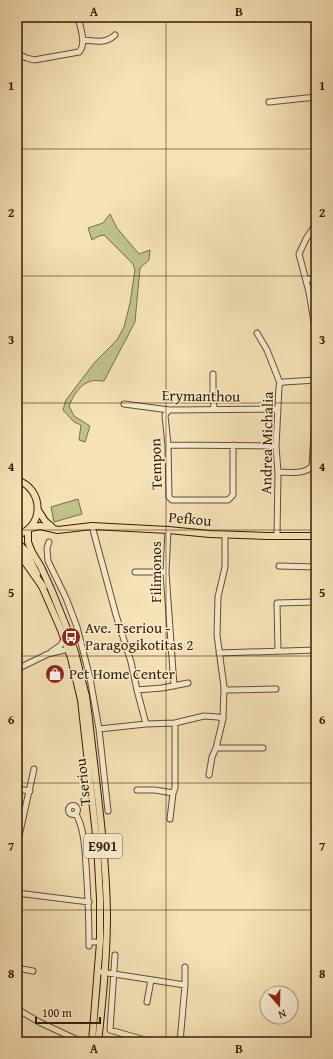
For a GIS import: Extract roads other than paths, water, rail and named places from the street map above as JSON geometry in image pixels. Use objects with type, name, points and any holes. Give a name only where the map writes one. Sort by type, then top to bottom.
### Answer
[{"type":"highway","points":[[17,552],[43,587]]},
{"type":"main road","points":[[17,480],[27,485],[33,491],[37,500],[38,510],[36,520],[29,529],[22,534],[17,535]]},
{"type":"main road","points":[[38,510],[48,524],[62,530]]},
{"type":"main road","name":"Pefkou","points":[[29,529],[40,526],[54,530],[62,530],[92,526],[225,535],[316,536]]},
{"type":"main road","name":"Tseriou","points":[[29,529],[28,542],[51,589],[66,626],[75,652],[86,696],[105,869],[107,915],[105,972],[98,1042]]},
{"type":"main road","name":"Tseriou","points":[[17,542],[24,549],[56,616],[68,649],[81,700],[97,844],[100,900],[100,942],[92,1042]]},
{"type":"street","points":[[17,54],[34,60],[80,52],[83,47],[83,40],[78,17]]},
{"type":"street","points":[[83,40],[108,40],[115,34]]},
{"type":"street","points":[[269,102],[316,97]]},
{"type":"street","points":[[316,224],[306,239],[299,254],[309,292],[316,334]]},
{"type":"street","points":[[306,279],[316,279]]},
{"type":"street","name":"Andrea Michalia","points":[[257,333],[268,350],[280,383],[278,387],[276,446],[278,472],[277,536]]},
{"type":"street","points":[[280,383],[316,380],[316,342]]},
{"type":"street","points":[[213,374],[214,409]]},
{"type":"street","name":"Erymanthou","points":[[124,404],[169,410],[278,409]]},
{"type":"street","name":"Tempon","points":[[169,410],[166,415],[169,497],[172,500],[228,500],[233,495],[234,445]]},
{"type":"street","points":[[278,472],[304,472],[309,470],[312,466],[315,419]]},
{"type":"street","points":[[168,445],[276,446]]},
{"type":"street","points":[[92,526],[116,615],[131,662],[146,724]]},
{"type":"street","name":"Filimonos","points":[[168,530],[166,572],[174,686]]},
{"type":"street","points":[[209,775],[212,756],[216,748],[223,719],[224,687],[217,634],[218,598],[225,567],[225,535]]},
{"type":"street","points":[[49,542],[47,548],[48,561],[66,598],[77,627],[90,678],[99,729],[108,810]]},
{"type":"street","points":[[279,566],[316,567]]},
{"type":"street","points":[[135,572],[166,572]]},
{"type":"street","points":[[278,651],[277,603],[316,602]]},
{"type":"street","points":[[17,669],[48,654],[61,645],[64,639]]},
{"type":"street","points":[[48,654],[68,649]]},
{"type":"street","points":[[219,653],[316,650]]},
{"type":"street","points":[[137,690],[188,683]]},
{"type":"street","points":[[224,687],[227,690],[276,689]]},
{"type":"street","points":[[99,729],[146,724],[175,723],[204,716],[223,719]]},
{"type":"street","points":[[170,819],[175,788],[175,723]]},
{"type":"street","points":[[216,748],[263,748]]},
{"type":"street","points":[[17,845],[34,769]]},
{"type":"street","points":[[17,789],[30,791]]},
{"type":"street","points":[[137,790],[155,790],[173,793]]},
{"type":"street","points":[[76,814],[79,820],[85,846],[89,902],[89,944],[100,942]]},
{"type":"street","points":[[85,846],[97,844]]},
{"type":"street","points":[[17,893],[89,902]]},
{"type":"street","points":[[110,1030],[115,955]]},
{"type":"street","points":[[180,1042],[185,967]]},
{"type":"street","points":[[17,968],[34,971]]},
{"type":"street","points":[[98,971],[185,985]]},
{"type":"street","points":[[147,1002],[151,980]]},
{"type":"street","points":[[17,1009],[39,1022],[82,1042]]},
{"type":"street","points":[[100,1026],[152,1042]]},
{"type":"place","name":"Ave. Tseriou - Paragogikotitas 2","points":[[71,637]]},
{"type":"place","name":"Pet Home Center","points":[[55,674]]}]
